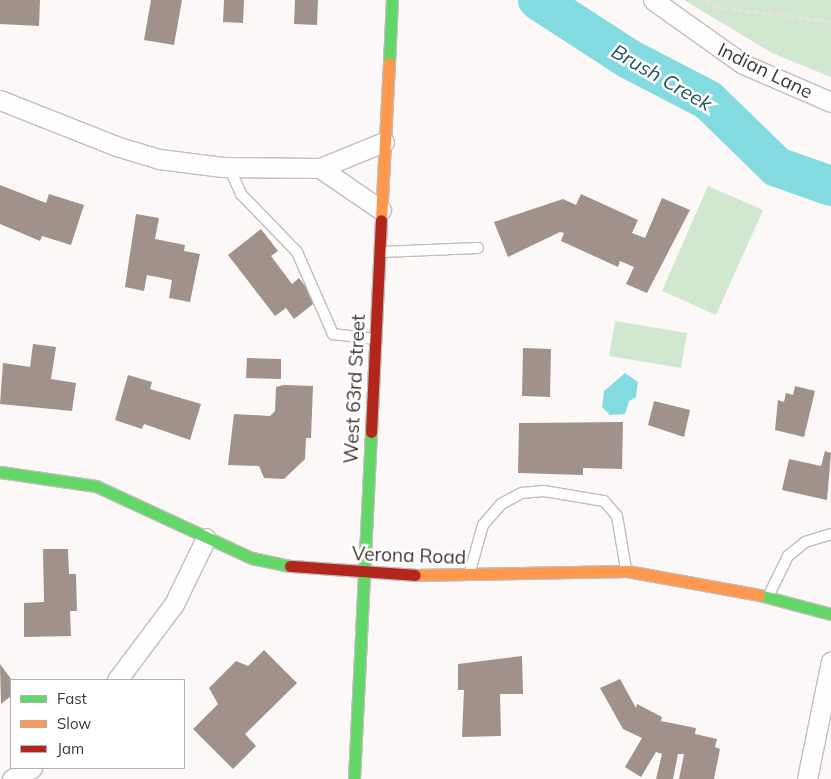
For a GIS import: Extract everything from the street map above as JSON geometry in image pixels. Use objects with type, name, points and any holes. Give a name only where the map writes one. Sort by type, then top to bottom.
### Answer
[{"type":"street","name":"West 63rd Street","points":[[354,779],[392,0]]},
{"type":"street","name":"Indian Lane","points":[[653,0],[743,64],[831,102]]},
{"type":"street","points":[[0,100],[116,146],[159,159],[229,167],[320,168],[384,142]]},
{"type":"street","points":[[320,168],[382,210]]},
{"type":"street","name":"Verona Road","points":[[0,472],[96,486],[252,558],[287,566],[364,573],[469,576],[626,571],[768,598],[831,614]]},
{"type":"street","points":[[118,679],[174,604],[206,538]]},
{"type":"street","points":[[807,779],[831,661]]},
{"type":"street","points":[[12,779],[30,769]]},
{"type":"lane","points":[[229,167],[242,194],[297,252],[333,334],[376,339]]},
{"type":"lane","points":[[380,252],[478,248]]},
{"type":"lane","points":[[469,576],[483,525],[501,504],[522,493],[544,490],[604,502],[617,516],[626,571]]},
{"type":"lane","points":[[768,598],[788,556],[805,542],[831,534]]},
{"type":"path","points":[[707,0],[716,7],[831,21]]},
{"type":"green space","points":[[684,0],[831,0],[831,77],[772,53]]},
{"type":"green space","points":[[708,186],[763,210],[716,315],[662,291]]},
{"type":"green space","points":[[615,321],[687,333],[681,368],[609,356]]},
{"type":"water","points":[[625,373],[638,382],[636,397],[629,401],[625,414],[610,415],[602,407],[604,391]]},
{"type":"building","points":[[0,0],[40,0],[39,26],[0,24]]},
{"type":"building","points":[[151,0],[182,0],[174,45],[144,40]]},
{"type":"building","points":[[224,0],[244,0],[243,23],[223,22]]},
{"type":"building","points":[[295,0],[318,0],[317,25],[294,24]]},
{"type":"building","points":[[0,185],[46,203],[49,194],[84,205],[71,245],[42,236],[40,241],[0,224]]},
{"type":"building","points":[[581,194],[638,220],[632,233],[645,238],[662,198],[690,210],[647,293],[626,284],[634,267],[620,261],[618,267],[561,241],[564,233],[560,232],[508,257],[494,222],[563,199],[576,205]]},
{"type":"building","points":[[136,214],[159,218],[155,239],[185,245],[184,251],[200,254],[190,302],[169,298],[172,280],[147,275],[144,291],[125,287]]},
{"type":"building","points":[[261,229],[278,251],[271,256],[292,284],[299,278],[317,301],[294,319],[286,308],[275,316],[228,255]]},
{"type":"building","points":[[33,344],[56,347],[51,379],[76,383],[72,411],[0,404],[3,363],[30,367]]},
{"type":"building","points":[[523,348],[551,349],[550,397],[522,396]]},
{"type":"building","points":[[247,358],[281,359],[281,379],[246,378]]},
{"type":"building","points":[[128,375],[152,382],[150,389],[201,404],[190,440],[144,424],[142,429],[115,420]]},
{"type":"building","points":[[284,385],[313,386],[311,438],[306,438],[305,459],[284,479],[264,478],[259,466],[228,465],[234,414],[270,416],[275,411],[276,387]]},
{"type":"building","points":[[795,386],[815,391],[804,437],[775,430],[778,400],[784,402],[786,393],[793,395]]},
{"type":"building","points":[[654,401],[690,410],[684,437],[648,425]]},
{"type":"building","points":[[623,422],[622,469],[583,468],[583,475],[518,473],[519,423]]},
{"type":"building","points":[[825,451],[831,453],[827,500],[782,490],[789,459],[821,466]]},
{"type":"building","points":[[43,549],[68,549],[69,574],[76,574],[77,611],[70,611],[71,636],[24,637],[24,603],[44,602]]},
{"type":"building","points":[[264,650],[297,683],[245,734],[256,746],[233,769],[193,729],[218,704],[209,688],[236,661],[248,666]]},
{"type":"building","points":[[522,656],[523,694],[500,694],[501,736],[462,737],[464,690],[458,690],[458,664]]},
{"type":"building","points":[[0,664],[11,679],[10,697],[1,704]]},
{"type":"building","points":[[620,679],[636,708],[637,704],[662,717],[661,721],[696,728],[695,734],[717,739],[715,747],[720,749],[714,779],[679,779],[684,754],[678,754],[673,779],[656,779],[662,754],[656,752],[641,777],[625,767],[642,738],[623,729],[600,688]]},
{"type":"waterway","name":"Brush Creek","points":[[538,0],[629,59],[708,100],[777,167],[831,186]]},
{"type":"traffic: fast","points":[[389,63],[392,0]]},
{"type":"traffic: fast","points":[[354,779],[371,432]]},
{"type":"traffic: fast","points":[[0,472],[96,486],[252,558],[290,566]]},
{"type":"traffic: fast","points":[[759,595],[831,614]]},
{"type":"traffic: slow","points":[[381,220],[389,63]]},
{"type":"traffic: slow","points":[[415,575],[627,571],[759,595]]},
{"type":"traffic: jam","points":[[371,432],[381,220]]},
{"type":"traffic: jam","points":[[290,566],[415,575]]}]
